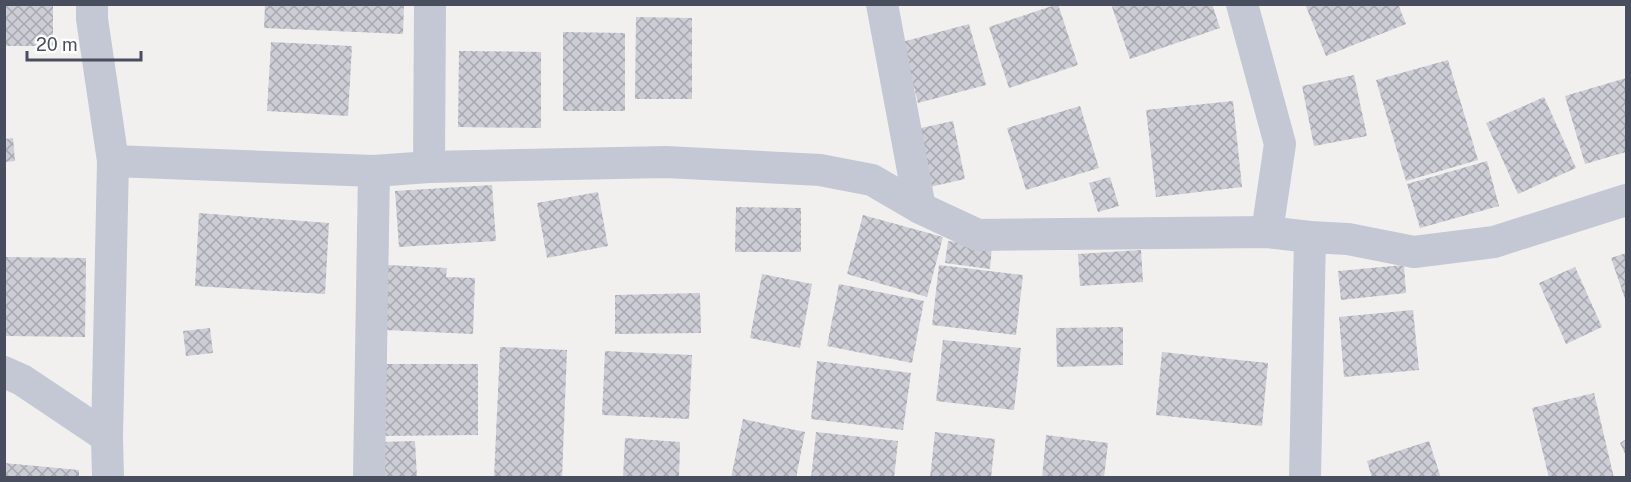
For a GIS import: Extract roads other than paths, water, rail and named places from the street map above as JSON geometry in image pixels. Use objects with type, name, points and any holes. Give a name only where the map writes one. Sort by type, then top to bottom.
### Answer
[{"type":"street","points":[[92,4],[92,20],[113,160],[108,477]]},
{"type":"street","points":[[429,166],[430,4]]},
{"type":"street","points":[[882,4],[920,208]]},
{"type":"street","points":[[1242,4],[1280,144],[1267,232]]},
{"type":"street","points":[[113,160],[374,171],[429,166],[666,162],[820,170],[872,180],[920,208],[978,235],[1267,232],[1348,239],[1414,252],[1494,242],[1626,200]]},
{"type":"street","points":[[369,477],[374,171]]},
{"type":"street","points":[[1305,477],[1310,237]]},
{"type":"street","points":[[4,372],[22,380],[107,437]]}]
